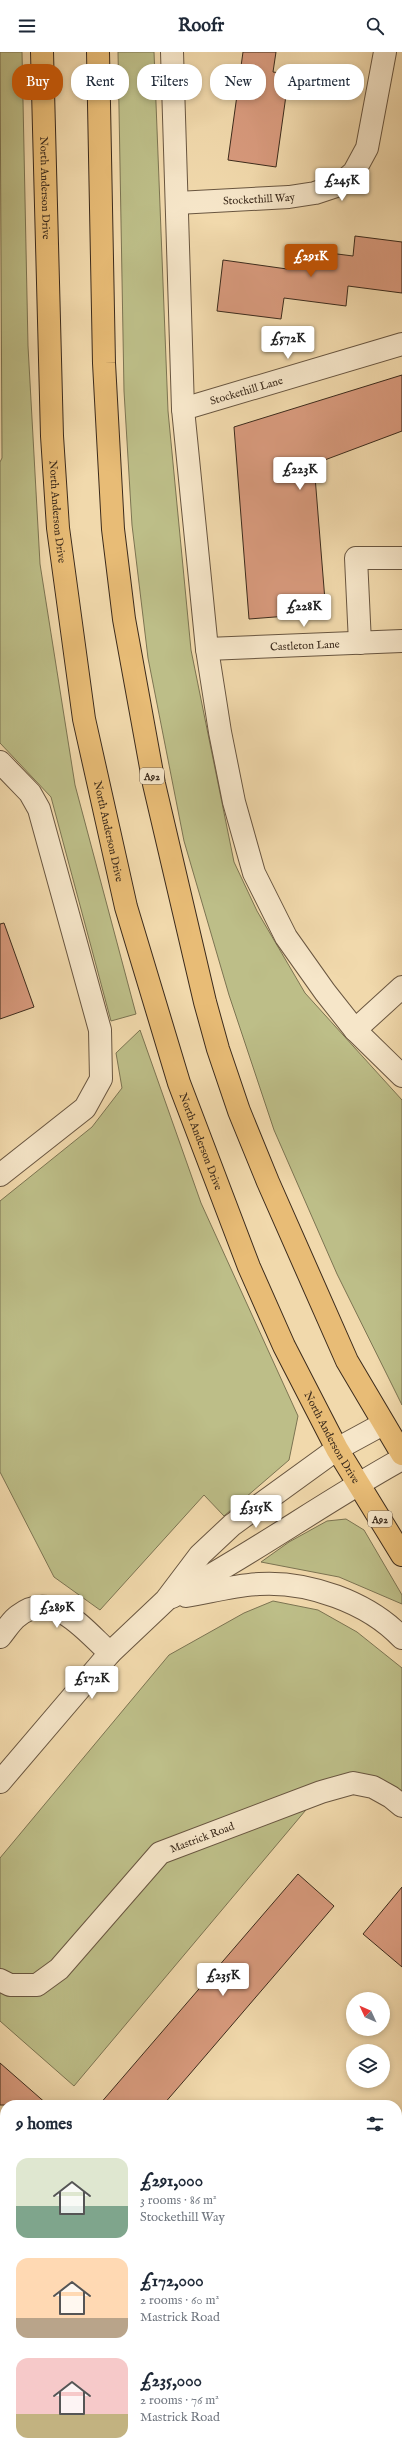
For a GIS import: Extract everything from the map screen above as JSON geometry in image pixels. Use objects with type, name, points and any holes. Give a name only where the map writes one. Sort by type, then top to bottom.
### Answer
[{"type":"main road","name":"North Anderson Drive","points":[[42,52],[52,436],[58,528],[84,719],[102,805],[128,915],[158,1017],[198,1136],[249,1267],[284,1346],[337,1449],[402,1554]]},
{"type":"main road","name":"A92","points":[[98,52],[104,363],[113,529],[125,627],[154,784],[205,1002],[218,1050],[239,1111],[268,1182],[347,1361],[402,1454]]},
{"type":"street","points":[[172,52],[183,409],[207,649],[220,732],[234,802],[254,873],[286,936],[325,992],[355,1030],[402,1076]]},
{"type":"street","name":"Stockethill Way","points":[[177,203],[289,197],[315,193],[340,185],[354,172],[367,148],[385,52]]},
{"type":"street","name":"Stockethill Lane","points":[[183,409],[402,344]]},
{"type":"street","points":[[360,643],[356,558],[402,558]]},
{"type":"street","name":"Castleton Lane","points":[[207,649],[402,641]]},
{"type":"street","points":[[0,1175],[85,1108],[101,1079],[100,1030],[39,809],[30,793],[4,774]]},
{"type":"street","points":[[355,1030],[402,986]]},
{"type":"street","points":[[1,1779],[110,1653],[166,1600],[200,1555],[232,1525],[337,1449],[383,1424]]},
{"type":"street","points":[[166,1600],[215,1574],[358,1483],[402,1459]]},
{"type":"street","points":[[166,1600],[258,1584],[282,1583],[338,1597],[386,1624],[402,1638]]},
{"type":"street","points":[[0,1637],[18,1616],[35,1606],[49,1605],[66,1614],[110,1653]]},
{"type":"street","name":"Mastrick Road","points":[[0,1980],[10,1985],[37,1985],[59,1969],[160,1853],[321,1792],[353,1783],[373,1787],[391,1797],[402,1806]]},
{"type":"green space","points":[[0,52],[22,52],[22,64],[12,64],[12,100],[23,100],[28,346],[40,564],[75,785],[136,1014],[111,1021],[51,797],[0,743],[0,462],[2,458]]},
{"type":"green space","points":[[118,52],[154,52],[154,64],[137,64],[137,100],[156,100],[168,411],[191,650],[234,862],[257,911],[305,993],[402,1100],[402,1405],[337,1274],[274,1130],[229,995],[184,841],[148,658],[132,525],[124,391],[119,100],[129,100],[129,64],[118,64]]},
{"type":"green space","points":[[140,1030],[201,1203],[298,1416],[289,1460],[224,1516],[204,1495],[100,1610],[54,1577],[0,1472],[0,1201],[92,1127],[122,1088],[116,1053]]},
{"type":"green space","points":[[346,1519],[364,1530],[402,1595],[402,1604],[339,1577],[261,1562],[289,1542],[327,1521]]},
{"type":"green space","points":[[273,1601],[318,1610],[357,1632],[402,1668],[402,1806],[373,1787],[321,1792],[74,2086],[0,2021],[0,1858],[169,1655],[244,1613]]},
{"type":"building","points":[[243,52],[276,52],[273,72],[274,100],[285,100],[276,167],[228,160],[236,100],[266,100],[266,64],[241,64]]},
{"type":"building","points":[[355,236],[402,242],[402,293],[348,286],[346,306],[284,298],[281,319],[217,311],[223,260],[287,269],[290,248],[353,256]]},
{"type":"building","points":[[402,375],[402,431],[314,464],[326,613],[249,619],[234,427]]},
{"type":"building","points":[[4,923],[34,1007],[0,1019],[0,924]]},
{"type":"building","points":[[298,1874],[334,1906],[167,2100],[103,2100]]},
{"type":"building","points":[[402,1887],[402,1967],[363,1934]]},
{"type":"building","points":[[0,2063],[42,2100],[0,2100]]}]
